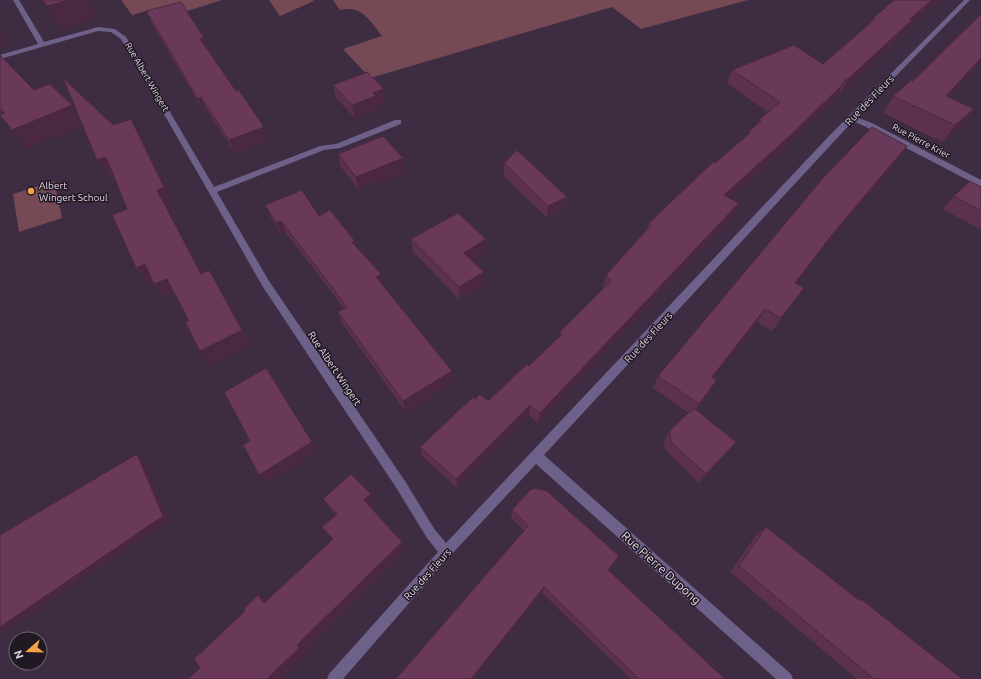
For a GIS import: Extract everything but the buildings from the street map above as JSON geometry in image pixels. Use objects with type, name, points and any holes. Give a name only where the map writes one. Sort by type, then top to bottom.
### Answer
[{"type":"street","points":[[16,0],[42,45]]},
{"type":"street","name":"Rue des Fleurs","points":[[334,679],[446,552],[537,457],[851,118],[967,0]]},
{"type":"street","name":"Rue Albert Wingert","points":[[0,57],[98,30],[113,30],[124,38],[266,284],[401,485],[431,534],[446,552]]},
{"type":"street","name":"Rue Pierre Krier","points":[[851,118],[869,125],[981,184]]},
{"type":"street","points":[[212,191],[323,148],[337,146],[398,122]]},
{"type":"street","name":"Rue Pierre Dupong","points":[[537,457],[786,679]]},
{"type":"shaded area","points":[[121,0],[222,0],[156,21],[149,10],[132,15]]},
{"type":"shaded area","points":[[269,0],[313,0],[314,1],[280,16]]},
{"type":"shaded area","points":[[333,0],[748,0],[641,29],[612,7],[370,78],[343,49],[382,36],[369,20],[360,12],[348,9],[340,10]]},
{"type":"shaded area","points":[[54,181],[62,218],[19,232],[13,194]]},
{"type":"place","name":"Albert Wingert Schoul","points":[[31,191]]}]
